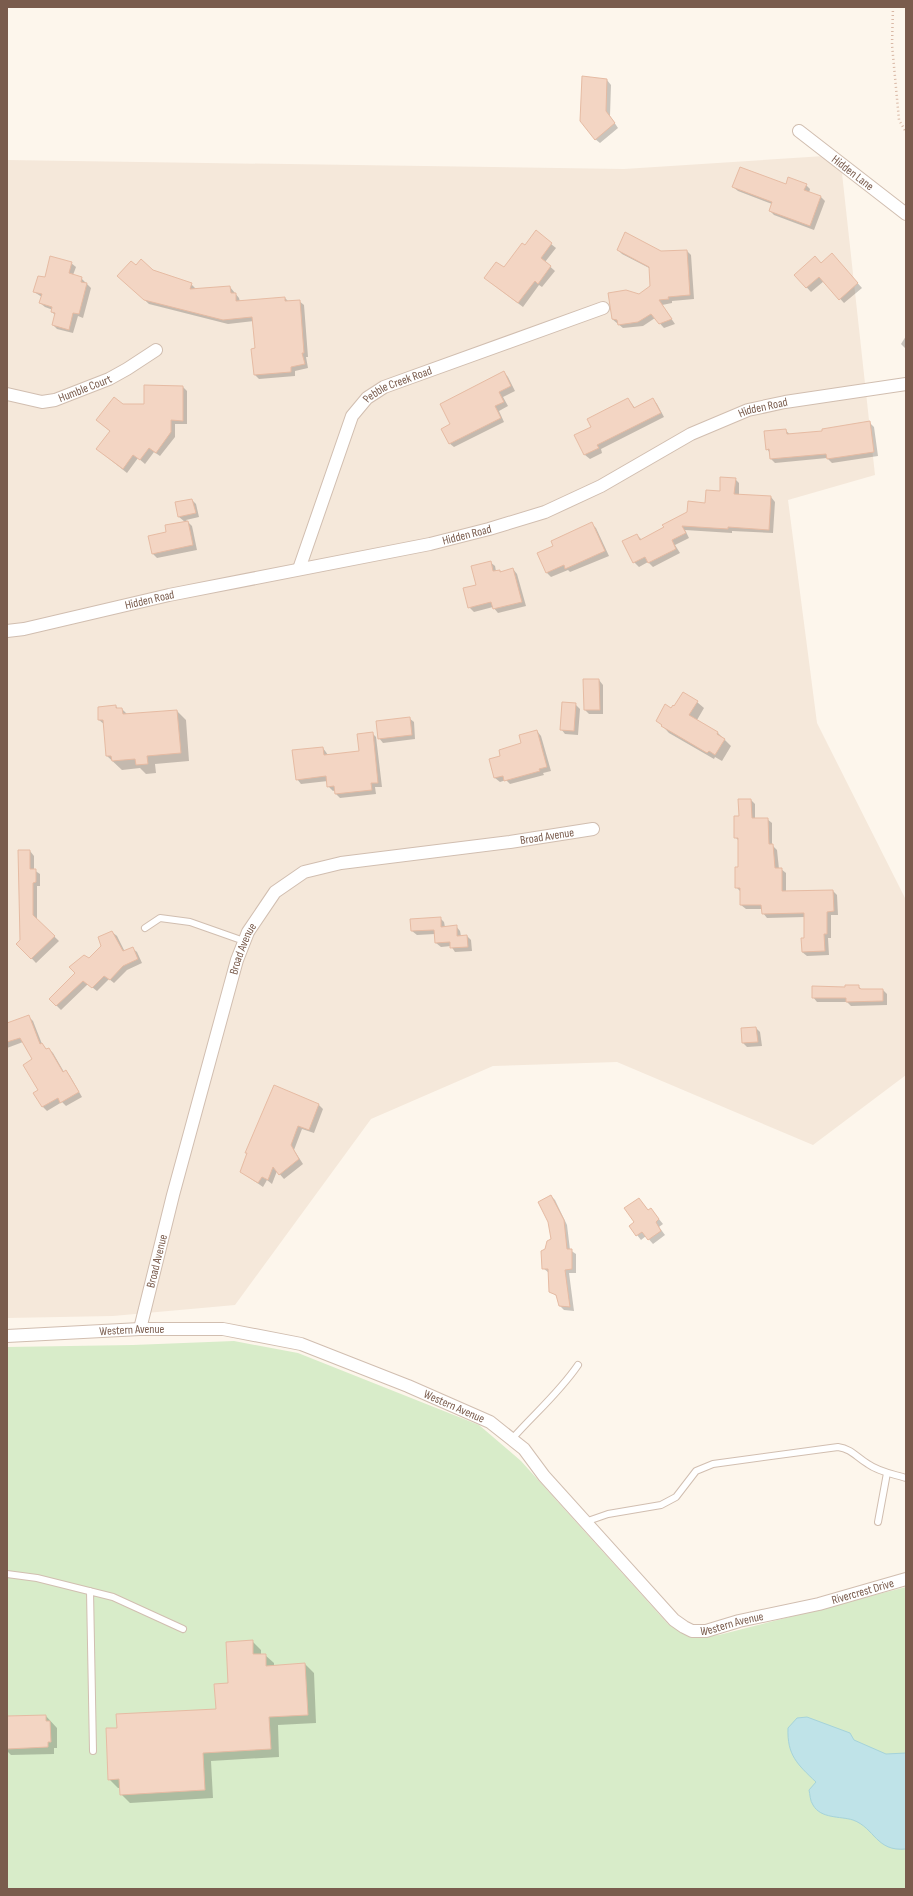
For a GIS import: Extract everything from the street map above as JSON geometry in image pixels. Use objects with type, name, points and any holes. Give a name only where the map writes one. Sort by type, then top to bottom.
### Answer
[{"type":"street","name":"Hidden Lane","points":[[799,131],[906,214]]},
{"type":"street","name":"Pebble Creek Road","points":[[299,569],[352,416],[367,398],[384,387],[603,308]]},
{"type":"street","name":"Humble Court","points":[[7,394],[42,402],[55,400],[109,379],[156,350]]},
{"type":"street","name":"Hidden Road","points":[[7,631],[24,629],[169,594],[430,544],[489,529],[545,512],[601,486],[691,434],[748,410],[785,402],[906,384]]},
{"type":"street","name":"Broad Avenue","points":[[140,1329],[173,1195],[237,960],[248,932],[275,892],[304,872],[341,863],[510,842],[593,829]]},
{"type":"street","name":"Western Avenue","points":[[7,1336],[140,1329],[223,1329],[301,1344],[408,1386],[490,1422],[524,1449],[544,1476],[674,1620],[684,1628],[692,1631],[706,1631],[739,1621],[819,1604]]},
{"type":"street","name":"Rivercrest Drive","points":[[819,1604],[906,1579]]},
{"type":"lane","points":[[145,928],[160,918],[190,922],[244,941]]},
{"type":"lane","points":[[512,1439],[528,1420],[564,1385],[578,1365]]},
{"type":"lane","points":[[586,1522],[608,1514],[661,1505],[676,1498],[696,1471],[713,1464],[838,1447],[848,1449],[867,1464],[887,1473],[906,1478]]},
{"type":"lane","points":[[878,1522],[887,1473]]},
{"type":"lane","points":[[7,1574],[37,1578],[113,1598],[183,1629]]},
{"type":"lane","points":[[90,1591],[93,1751]]},
{"type":"path","points":[[893,7],[892,45],[899,120],[906,132]]},
{"type":"shaded area","points":[[840,155],[875,475],[788,500],[817,723],[906,900],[906,1075],[813,1145],[617,1062],[493,1066],[371,1119],[235,1305],[113,1316],[7,1318],[7,160],[624,169]]},
{"type":"green space","points":[[234,1341],[298,1353],[479,1425],[521,1461],[668,1624],[689,1637],[719,1635],[906,1587],[906,1889],[7,1889],[7,1347],[133,1345]]},
{"type":"water","points":[[807,1717],[850,1733],[854,1740],[886,1754],[906,1753],[906,1849],[888,1847],[876,1839],[866,1828],[853,1820],[826,1815],[816,1810],[811,1800],[809,1790],[816,1782],[803,1770],[794,1758],[789,1745],[788,1737],[788,1728],[797,1718]]},
{"type":"building","points":[[582,76],[607,79],[606,111],[615,123],[595,140],[580,121]]},
{"type":"building","points":[[740,167],[786,184],[788,177],[807,184],[804,190],[821,196],[810,226],[769,211],[772,202],[732,187]]},
{"type":"building","points":[[536,230],[552,243],[541,258],[551,266],[538,284],[535,281],[518,303],[484,278],[496,262],[504,267],[522,243],[525,245]]},
{"type":"building","points":[[625,232],[661,251],[687,250],[690,295],[668,297],[669,299],[659,300],[672,319],[659,324],[651,314],[638,322],[618,325],[617,320],[612,319],[608,293],[626,290],[639,294],[650,286],[649,267],[617,250]]},
{"type":"building","points":[[832,253],[858,283],[839,300],[819,277],[806,288],[794,275],[815,256],[821,263]]},
{"type":"building","points":[[50,256],[72,262],[69,273],[82,277],[81,282],[87,283],[79,314],[73,313],[69,330],[52,325],[55,313],[51,312],[52,307],[39,303],[42,294],[33,292],[38,276],[45,277]]},
{"type":"building","points":[[141,259],[153,270],[192,283],[190,289],[230,286],[231,293],[236,293],[236,301],[285,297],[285,301],[300,300],[304,353],[302,353],[305,364],[291,367],[291,372],[254,375],[251,349],[255,348],[252,317],[223,320],[144,300],[117,276],[131,261],[136,265]]},
{"type":"building","points":[[504,371],[511,386],[499,392],[504,402],[495,406],[501,418],[449,444],[441,429],[450,424],[440,404]]},
{"type":"building","points":[[144,385],[183,386],[183,421],[171,420],[171,432],[156,453],[149,448],[140,460],[133,455],[123,469],[96,449],[110,431],[96,420],[114,397],[123,404],[144,404]]},
{"type":"building","points":[[628,398],[634,408],[653,398],[661,413],[597,445],[599,448],[584,455],[574,435],[591,427],[587,419]]},
{"type":"building","points":[[870,421],[874,452],[827,459],[826,454],[770,459],[769,449],[766,450],[764,431],[786,429],[787,434],[822,431],[822,429]]},
{"type":"building","points":[[720,477],[736,478],[734,494],[771,496],[769,530],[682,526],[686,533],[672,540],[676,549],[648,563],[645,557],[633,563],[622,541],[637,534],[640,540],[664,527],[662,525],[687,512],[688,501],[705,503],[706,490],[720,491]]},
{"type":"building","points":[[192,499],[196,513],[178,517],[175,502]]},
{"type":"building","points":[[188,521],[193,545],[152,554],[148,536],[166,532],[165,525]]},
{"type":"building","points":[[592,522],[605,551],[565,569],[564,565],[546,573],[537,553],[553,546],[551,541]]},
{"type":"building","points":[[491,561],[493,571],[500,570],[500,572],[513,568],[522,602],[493,609],[491,602],[468,608],[463,588],[476,585],[471,566]]},
{"type":"building","points":[[583,679],[599,679],[600,710],[584,710]]},
{"type":"building","points":[[683,692],[698,701],[689,715],[718,732],[717,734],[725,739],[715,755],[709,751],[707,753],[661,726],[662,725],[656,721],[665,704],[671,708],[673,705],[674,706]]},
{"type":"building","points":[[562,702],[576,703],[574,731],[560,730]]},
{"type":"building","points":[[116,705],[116,708],[122,708],[123,714],[177,710],[181,753],[147,756],[148,764],[136,765],[135,759],[112,761],[111,756],[106,756],[103,720],[98,720],[98,707]]},
{"type":"building","points":[[410,717],[412,735],[378,739],[376,721]]},
{"type":"building","points":[[537,730],[547,767],[539,769],[540,771],[504,781],[503,776],[494,778],[489,759],[500,756],[499,750],[521,743],[519,735]]},
{"type":"building","points":[[373,732],[378,783],[371,783],[372,790],[335,794],[334,786],[327,787],[326,776],[296,780],[292,750],[323,747],[324,755],[359,751],[357,734]]},
{"type":"building","points":[[738,799],[751,799],[752,818],[768,818],[769,844],[773,844],[775,868],[782,868],[782,891],[833,890],[834,911],[827,912],[827,934],[824,934],[825,951],[802,952],[801,938],[804,938],[804,913],[762,914],[761,905],[740,905],[740,888],[735,888],[735,867],[738,867],[738,838],[734,838],[734,816],[739,816]]},
{"type":"building","points":[[18,850],[30,850],[30,869],[36,869],[36,882],[33,883],[33,915],[55,936],[31,959],[16,944],[20,940]]},
{"type":"building","points":[[441,917],[441,927],[457,925],[457,936],[467,935],[468,947],[450,948],[450,942],[435,943],[434,930],[411,931],[410,919]]},
{"type":"building","points":[[112,931],[123,951],[133,947],[138,959],[123,966],[110,980],[104,976],[92,988],[83,981],[56,1006],[49,999],[75,973],[69,967],[84,955],[89,958],[101,946],[98,937]]},
{"type":"building","points":[[845,985],[859,985],[859,988],[861,989],[883,989],[883,1001],[846,1002],[846,998],[812,998],[812,986],[845,987]]},
{"type":"building","points":[[29,1015],[40,1044],[42,1043],[46,1049],[49,1048],[63,1072],[66,1070],[79,1092],[60,1103],[58,1098],[42,1107],[33,1093],[38,1090],[23,1065],[32,1059],[20,1038],[7,1042],[7,1023]]},
{"type":"building","points":[[756,1027],[758,1042],[742,1043],[741,1028]]},
{"type":"building","points":[[274,1085],[319,1104],[309,1130],[298,1126],[291,1145],[299,1159],[279,1175],[273,1167],[268,1180],[262,1177],[258,1183],[240,1172],[247,1153],[245,1153]]},
{"type":"building","points":[[551,1195],[564,1220],[567,1249],[572,1249],[572,1269],[565,1270],[570,1307],[559,1306],[556,1295],[549,1292],[548,1269],[542,1269],[541,1251],[545,1249],[547,1241],[551,1239],[548,1222],[538,1202]]},
{"type":"building","points":[[639,1198],[648,1210],[651,1208],[659,1219],[656,1222],[661,1231],[648,1240],[642,1232],[636,1236],[629,1226],[634,1222],[624,1208]]},
{"type":"building","points":[[253,1640],[253,1654],[266,1654],[266,1666],[305,1663],[308,1715],[269,1717],[271,1749],[203,1753],[205,1790],[120,1795],[119,1779],[108,1780],[106,1728],[117,1728],[116,1714],[216,1709],[214,1684],[228,1683],[226,1642]]},
{"type":"building","points":[[46,1715],[46,1721],[50,1721],[51,1742],[48,1742],[48,1747],[7,1749],[7,1716]]}]
